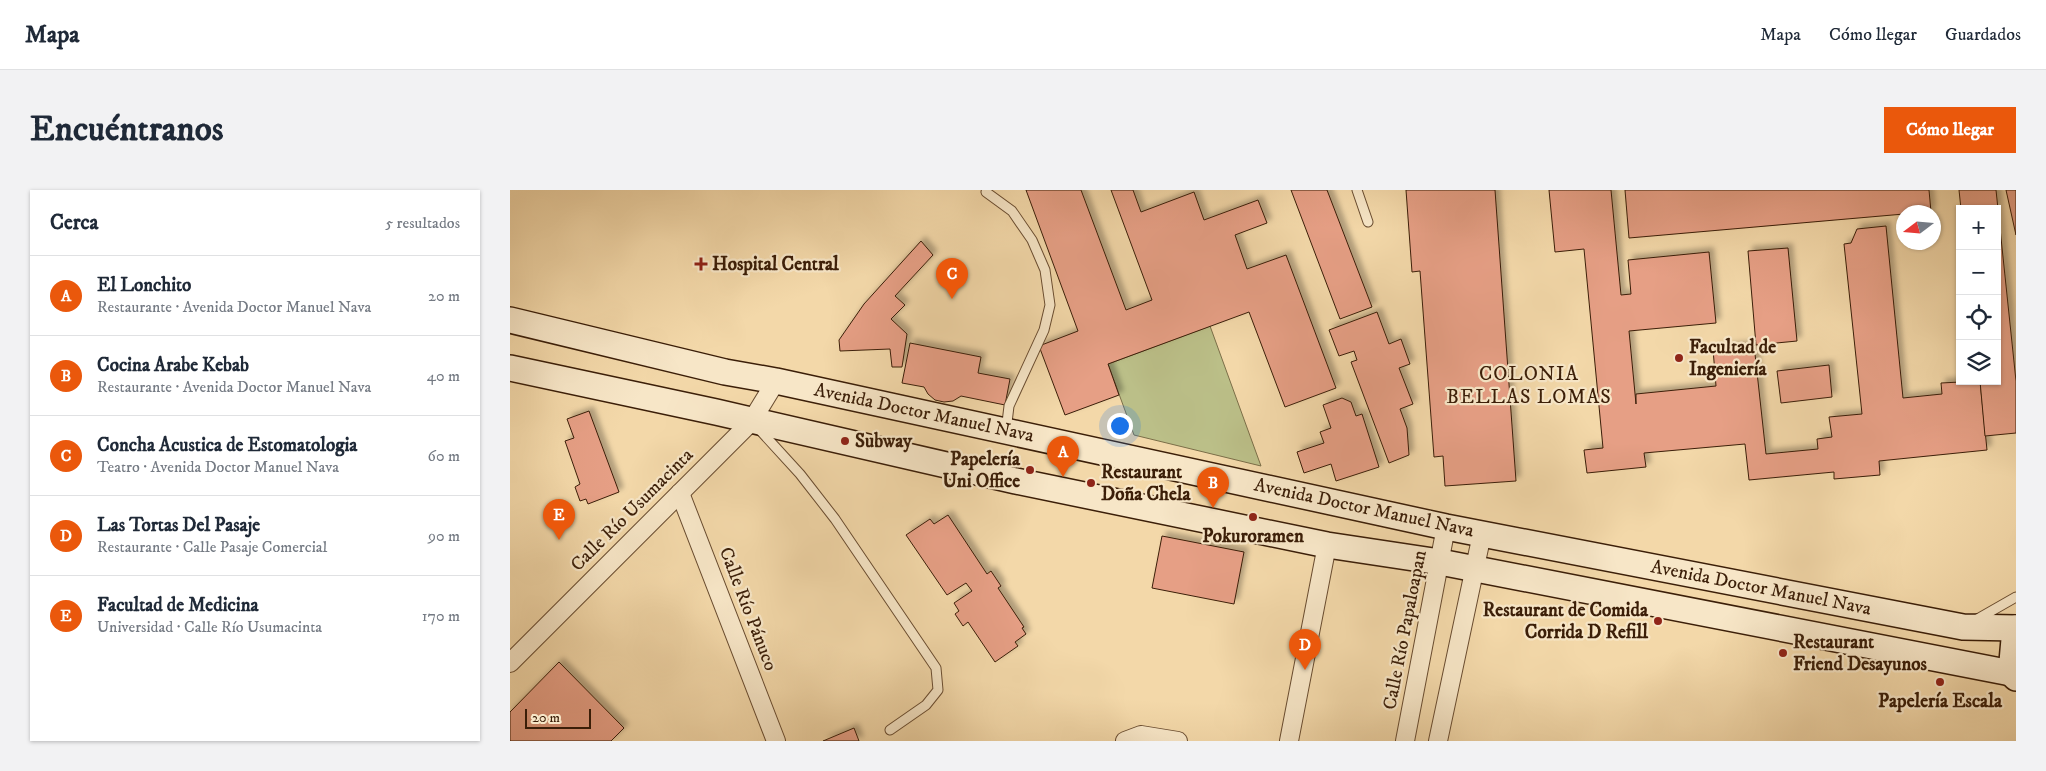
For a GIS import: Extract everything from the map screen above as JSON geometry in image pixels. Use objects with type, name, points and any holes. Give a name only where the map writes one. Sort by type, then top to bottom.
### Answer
[{"type":"main road","name":"Avenida Doctor Manuel Nava","points":[[510,320],[725,372],[776,381],[1446,527],[1963,627],[2016,628]]},
{"type":"main road","name":"Avenida Doctor Manuel Nava","points":[[510,368],[1016,481],[1327,545],[1440,562],[2014,675]]},
{"type":"main road","points":[[2014,675],[2016,628]]},
{"type":"street","name":"Calle Río Usumacinta","points":[[510,663],[752,422],[776,381]]},
{"type":"street","name":"Calle Río Pánuco","points":[[680,493],[776,741]]},
{"type":"street","name":"Calle Río Papaloapan","points":[[1405,741],[1446,527]]},
{"type":"street","points":[[1438,741],[1482,534]]},
{"type":"street","points":[[1289,741],[1327,545]]},
{"type":"street","points":[[1135,739],[1178,741]]},
{"type":"lane","points":[[1357,190],[1368,222]]},
{"type":"lane","points":[[986,192],[1012,211],[1032,240],[1045,270],[1050,304],[1044,330],[1009,406],[1006,431]]},
{"type":"lane","points":[[752,422],[800,474],[835,519],[936,668],[938,690],[926,705],[890,730]]},
{"type":"lane","points":[[1963,627],[2016,597]]},
{"type":"green space","points":[[1210,326],[1261,466],[1134,435],[1108,364]]},
{"type":"building","points":[[1026,190],[1081,190],[1126,310],[1152,300],[1111,190],[1133,190],[1141,212],[1194,192],[1204,220],[1258,200],[1267,223],[1235,235],[1247,269],[1286,255],[1336,388],[1285,407],[1249,312],[1108,364],[1119,395],[1065,415],[1039,346],[1078,331]]},
{"type":"building","points":[[1291,190],[1327,190],[1372,307],[1340,319]]},
{"type":"building","points":[[1406,190],[1495,190],[1516,481],[1445,486],[1443,456],[1434,457],[1420,271],[1412,272]]},
{"type":"building","points":[[1549,190],[1611,190],[1621,295],[1631,294],[1628,260],[1709,252],[1716,323],[1629,331],[1636,404],[1636,394],[1716,386],[1713,349],[1754,345],[1766,454],[1818,449],[1817,439],[1832,437],[1829,417],[1862,414],[1844,244],[1851,243],[1857,229],[1886,226],[1903,398],[1942,394],[1941,383],[1956,382],[1956,385],[1980,385],[1987,450],[1879,461],[1880,475],[1834,479],[1834,472],[1749,480],[1745,444],[1644,453],[1646,467],[1587,473],[1584,450],[1603,448],[1584,249],[1555,252]]},
{"type":"building","points":[[1625,190],[1929,190],[1930,205],[1896,205],[1896,215],[1629,238]]},
{"type":"building","points":[[1959,190],[1996,190],[1998,205],[1961,205]]},
{"type":"building","points":[[2006,190],[2016,190],[2016,235]]},
{"type":"building","points":[[2001,238],[2016,381],[2016,433],[1985,436],[1980,385],[2001,385]]},
{"type":"building","points":[[921,241],[933,255],[895,296],[905,305],[891,319],[907,334],[902,367],[892,367],[890,349],[840,351],[839,340],[864,304]]},
{"type":"building","points":[[1788,248],[1797,341],[1756,345],[1748,251]]},
{"type":"building","points":[[1377,312],[1389,344],[1401,339],[1410,364],[1399,368],[1413,404],[1400,409],[1407,428],[1409,455],[1389,463],[1351,362],[1357,360],[1354,351],[1339,356],[1329,330]]},
{"type":"building","points":[[910,343],[981,357],[978,373],[1010,379],[1005,405],[961,396],[953,401],[944,402],[935,400],[924,387],[902,383]]},
{"type":"building","points":[[1829,365],[1832,397],[1781,403],[1777,371]]},
{"type":"building","points":[[1342,398],[1351,402],[1356,416],[1362,414],[1379,467],[1336,481],[1331,464],[1304,473],[1297,452],[1324,443],[1320,432],[1331,428],[1323,405]]},
{"type":"building","points":[[589,411],[619,492],[588,504],[586,499],[580,501],[575,487],[580,484],[565,441],[574,438],[567,419]]},
{"type":"building","points":[[948,515],[987,574],[991,571],[1001,586],[998,588],[1024,627],[1022,628],[1026,634],[1015,642],[1018,646],[995,662],[968,622],[963,626],[955,614],[959,611],[954,603],[972,591],[966,583],[947,595],[906,535],[930,519],[934,524]]},
{"type":"building","points":[[1162,536],[1244,552],[1234,604],[1152,588]]},
{"type":"building","points":[[559,662],[624,728],[611,741],[510,741],[510,712]]},
{"type":"building","points":[[854,728],[859,741],[823,741]]},
{"type":"place","name":"Hospital Central","points":[[701,264]]},
{"type":"place","name":"Concha Acustica de Estomatologia","points":[[952,299]]},
{"type":"place","name":"Facultad de Ingeniería","points":[[1679,358]]},
{"type":"place","name":"Subway","points":[[845,441]]},
{"type":"place","name":"Papelería Uni Office","points":[[1030,470]]},
{"type":"place","name":"El Lonchito","points":[[1063,477]]},
{"type":"place","name":"Restaurant Doña Chela","points":[[1091,483]]},
{"type":"place","name":"Cocina Arabe Kebab","points":[[1213,508]]},
{"type":"place","name":"Pokuroramen","points":[[1253,517]]},
{"type":"place","name":"Facultad de Medicina","points":[[559,540]]},
{"type":"place","name":"Restaurant de Comida Corrida D Refill","points":[[1658,621]]},
{"type":"place","name":"Restaurant Friend Desayunos","points":[[1783,653]]},
{"type":"place","name":"Las Tortas Del Pasaje","points":[[1305,670]]},
{"type":"place","name":"Papelería Escala","points":[[1940,682]]},
{"type":"district","name":"COLONIA BELLAS LOMAS","points":[[1529,386]]}]
